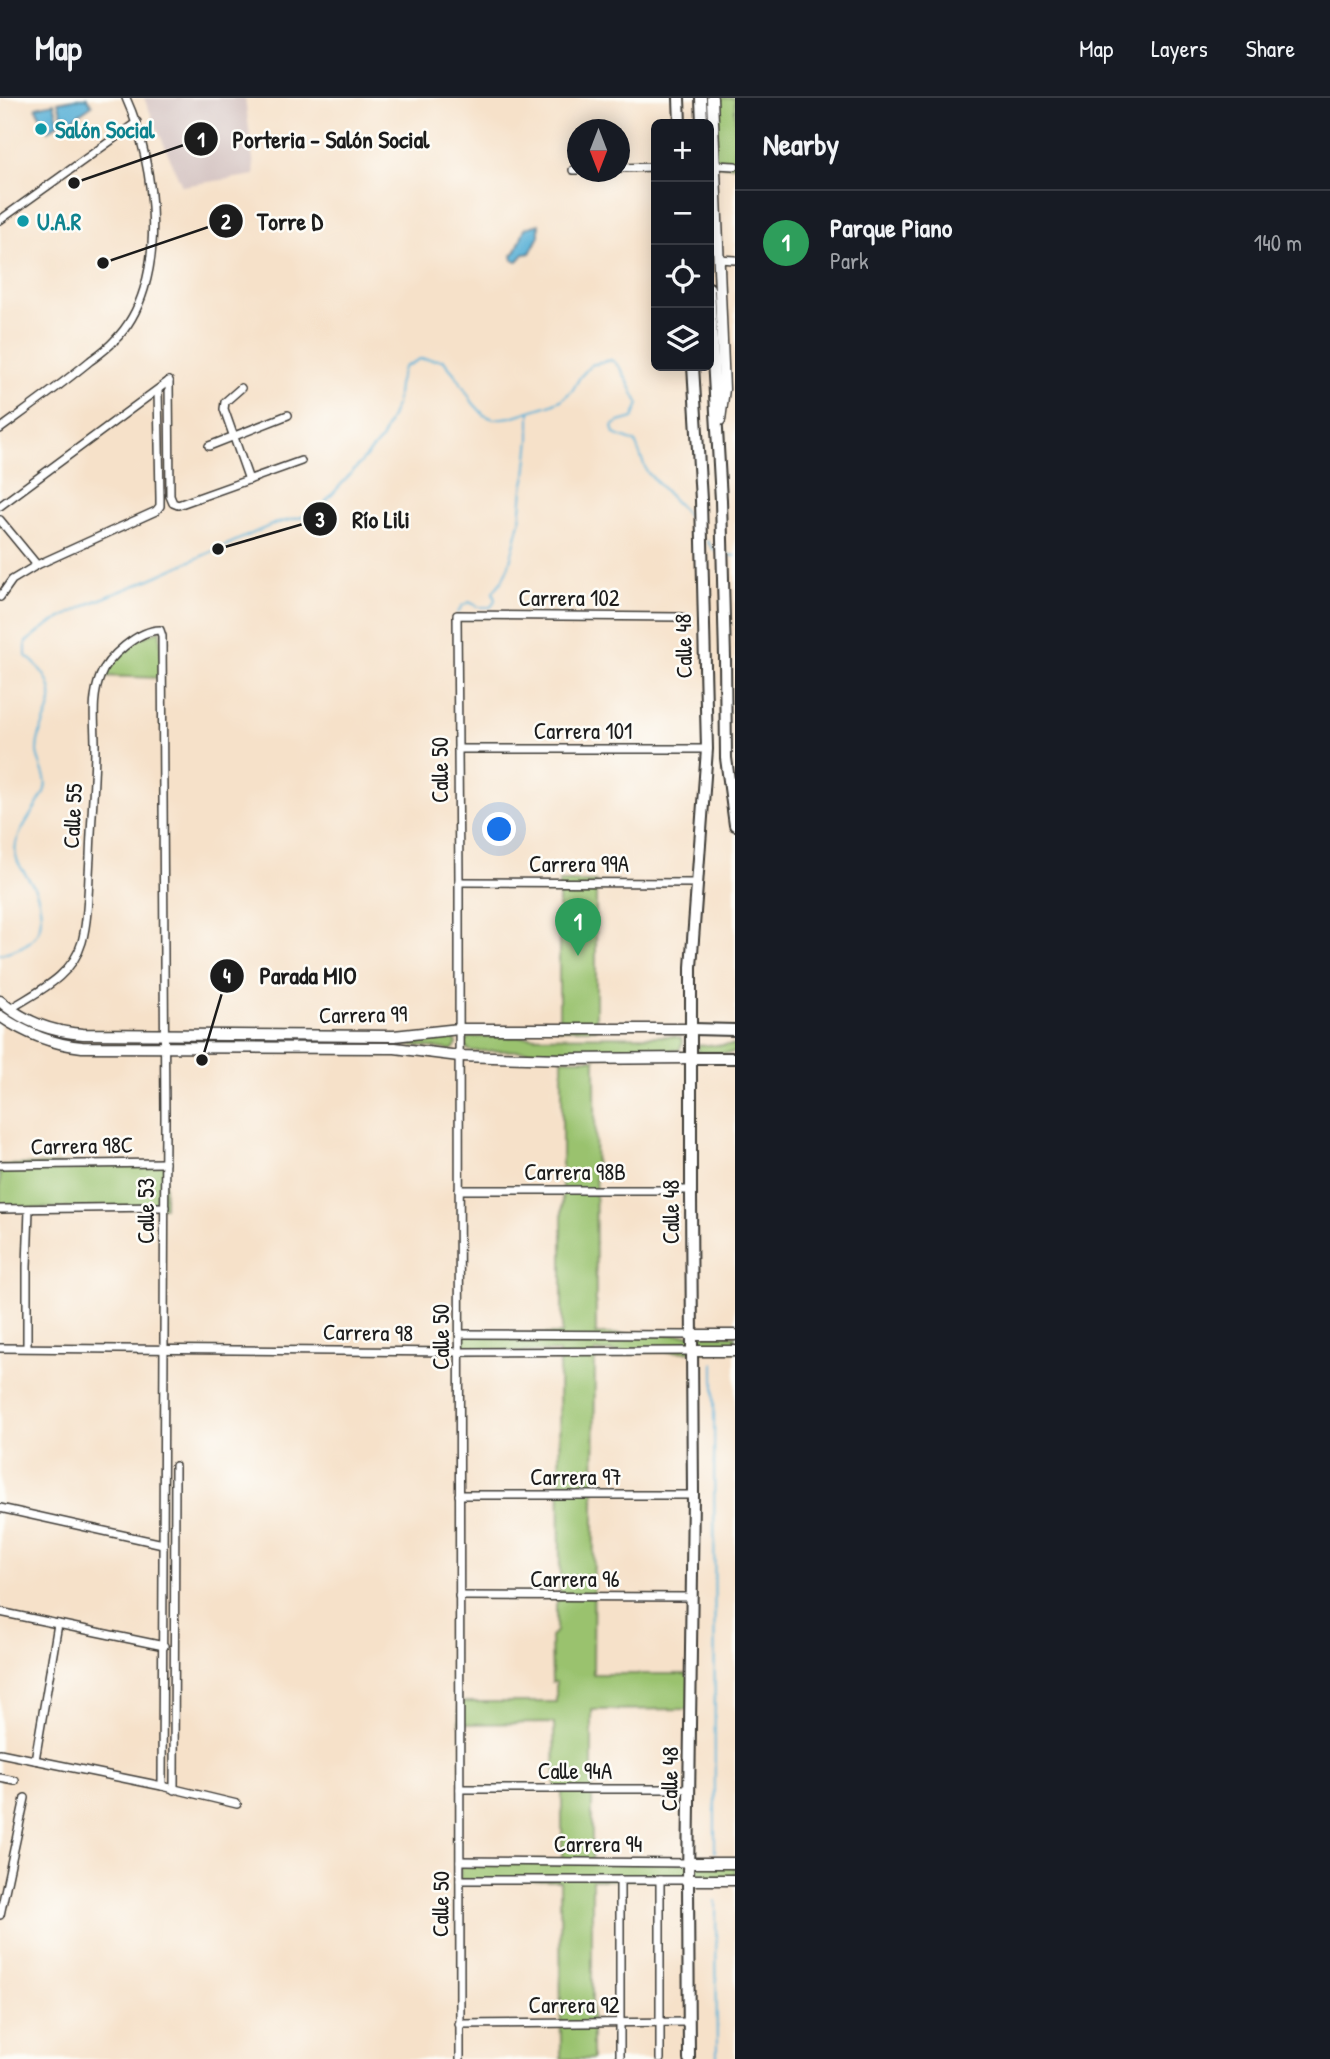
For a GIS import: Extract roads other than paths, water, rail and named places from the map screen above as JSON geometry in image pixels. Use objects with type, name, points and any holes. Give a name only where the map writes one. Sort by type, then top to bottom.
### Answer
[{"type":"main road","points":[[679,98],[680,119]]},
{"type":"main road","points":[[701,98],[702,119]]},
{"type":"main road","name":"Calle 48","points":[[710,308],[718,440],[726,758],[735,825]]},
{"type":"main road","name":"Calle 48","points":[[689,2059],[688,1880],[693,1496],[691,967],[707,749],[698,442],[693,371]]},
{"type":"main road","name":"Carrera 99","points":[[692,1029],[735,1030]]},
{"type":"main road","name":"Carrera 99","points":[[692,1058],[735,1058]]},
{"type":"street","points":[[0,429],[65,382],[115,340],[138,308],[151,260],[151,190],[137,122],[126,98]]},
{"type":"street","points":[[712,98],[724,389],[718,440]]},
{"type":"street","points":[[0,220],[137,122]]},
{"type":"street","points":[[715,165],[735,166]]},
{"type":"street","points":[[630,168],[651,167]]},
{"type":"street","points":[[718,259],[735,260]]},
{"type":"street","points":[[0,506],[169,381],[170,496],[173,503],[178,505],[301,461]]},
{"type":"street","points":[[241,388],[225,402],[224,409],[249,480]]},
{"type":"street","points":[[724,389],[735,389]]},
{"type":"street","points":[[0,597],[12,580],[37,565],[156,511],[160,506],[158,390]]},
{"type":"street","points":[[209,446],[288,415]]},
{"type":"street","points":[[0,520],[37,565]]},
{"type":"street","name":"Carrera 102","points":[[457,615],[681,617]]},
{"type":"street","name":"Calle 50","points":[[457,615],[460,2059]]},
{"type":"street","name":"Calle 55","points":[[10,1009],[57,979],[72,962],[82,943],[89,877],[94,762],[93,704],[100,677],[128,643],[150,631],[160,630],[162,636]]},
{"type":"street","name":"Calle 53","points":[[162,636],[165,1048],[162,1786]]},
{"type":"street","name":"Carrera 101","points":[[458,749],[707,749]]},
{"type":"street","name":"Carrera 99A","points":[[459,881],[698,883]]},
{"type":"street","name":"Carrera 99","points":[[0,1001],[32,1022],[66,1033],[394,1036],[459,1029],[692,1029]]},
{"type":"street","name":"Carrera 99","points":[[0,1016],[30,1034],[64,1045],[82,1047],[395,1048],[459,1056],[562,1059],[692,1058]]},
{"type":"street","name":"Carrera 98C","points":[[0,1165],[165,1163]]},
{"type":"street","name":"Carrera 98B","points":[[458,1190],[691,1190]]},
{"type":"street","points":[[0,1209],[165,1207]]},
{"type":"street","points":[[27,1347],[29,1209]]},
{"type":"street","points":[[459,1334],[735,1335]]},
{"type":"street","name":"Carrera 98","points":[[0,1348],[459,1352],[735,1351]]},
{"type":"street","points":[[174,1790],[175,1466]]},
{"type":"street","name":"Carrera 97","points":[[459,1495],[693,1496]]},
{"type":"street","points":[[0,1508],[163,1544]]},
{"type":"street","name":"Carrera 96","points":[[459,1596],[692,1597]]},
{"type":"street","points":[[0,1612],[164,1646]]},
{"type":"street","points":[[35,1759],[58,1625]]},
{"type":"street","points":[[0,1753],[237,1804]]},
{"type":"street","points":[[0,1778],[15,1782]]},
{"type":"street","name":"Calle 94A","points":[[460,1789],[690,1789]]},
{"type":"street","points":[[0,1915],[25,1798]]},
{"type":"street","name":"Carrera 94","points":[[460,1861],[735,1863]]},
{"type":"street","name":"Carrera 94","points":[[460,1880],[735,1880]]},
{"type":"street","points":[[620,1880],[620,2059]]},
{"type":"street","points":[[660,1880],[660,2059]]},
{"type":"street","name":"Carrera 92","points":[[459,2024],[689,2022]]},
{"type":"water","points":[[87,98],[92,105],[66,123],[64,120],[67,115],[62,115],[58,102]]},
{"type":"water","points":[[54,103],[59,123],[48,131],[36,107]]},
{"type":"water","points":[[539,224],[539,236],[530,253],[524,254],[518,261],[513,260],[512,255],[525,228]]},
{"type":"waterway","points":[[0,954],[23,946],[32,939],[39,929],[41,919],[36,892],[18,862],[15,850],[21,830],[41,799],[45,787],[37,746],[51,702],[47,680],[26,656],[26,642],[48,625],[91,603],[274,524],[302,517],[320,508],[381,440],[396,405],[403,368],[420,359],[443,360],[473,403],[484,415],[494,419],[511,417],[561,400],[572,391],[591,365],[611,360],[624,374],[639,404],[633,418],[612,426],[614,434],[635,442],[647,472],[697,528]]},
{"type":"waterway","points":[[458,613],[462,606],[469,602],[479,607],[491,607],[495,600],[493,592],[502,581],[509,565],[520,522],[530,439],[530,411]]},
{"type":"waterway","points":[[707,541],[717,551]]},
{"type":"waterway","points":[[726,555],[735,556]]},
{"type":"waterway","points":[[714,1363],[715,1852]]},
{"type":"waterway","points":[[716,1901],[717,2059]]},
{"type":"place","name":"Salón Social","points":[[41,129]]},
{"type":"place","name":"Porteria - Salón Social","points":[[74,183]]},
{"type":"place","name":"U.A.R","points":[[23,221]]},
{"type":"place","name":"Torre D","points":[[103,263]]},
{"type":"place","name":"Río Lili","points":[[218,549]]},
{"type":"place","name":"Parque Piano","points":[[578,956]]},
{"type":"place","name":"Parada MIO","points":[[202,1060]]}]
